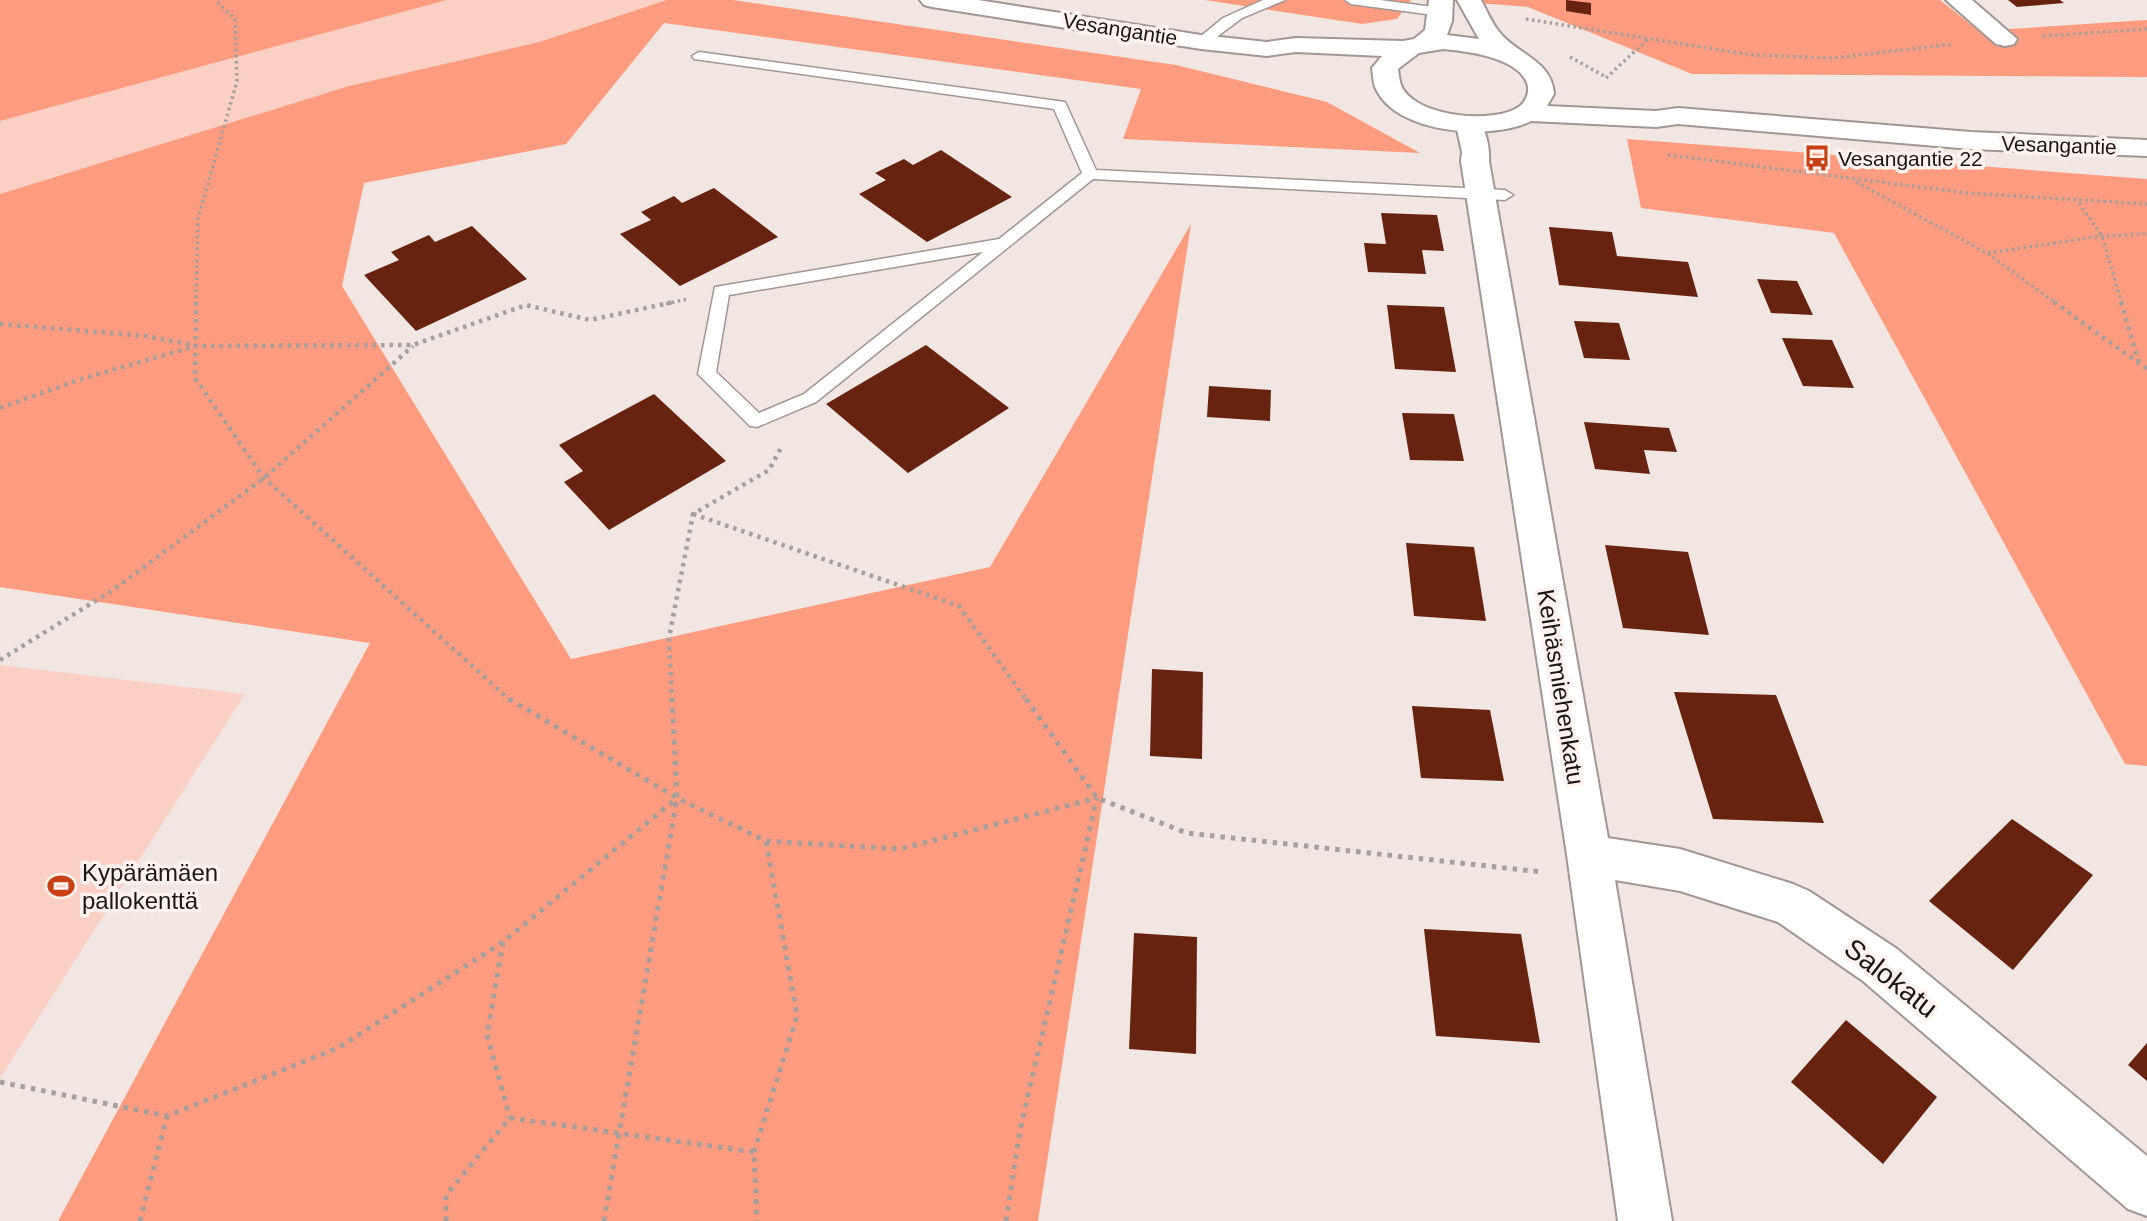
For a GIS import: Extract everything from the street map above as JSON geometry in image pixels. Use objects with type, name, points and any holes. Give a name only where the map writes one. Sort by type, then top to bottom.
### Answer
[{"type":"street","name":"Vesangantie","points":[[932,0],[1267,49],[1296,45],[1414,47],[1457,42],[1485,47],[1510,56]]},
{"type":"street","points":[[1469,0],[1490,38],[1532,71],[1540,82],[1542,93],[1538,104],[1527,113]]},
{"type":"street","points":[[1958,0],[2006,38]]},
{"type":"street","points":[[1385,84],[1385,68],[1389,61],[1435,37],[1439,29],[1441,6]]},
{"type":"street","name":"Vesangantie","points":[[1267,49],[1289,59],[1360,72],[1385,84],[1392,96],[1406,106],[1446,122],[1473,139],[1527,113],[1656,119],[1678,116],[1879,135],[2147,148]]},
{"type":"street","name":"Vesangantie","points":[[1540,82],[1599,97],[1655,107],[1678,116]]},
{"type":"street","name":"Keihäsmiehenkatu","points":[[1473,139],[1493,194],[1590,866],[1645,1221]]},
{"type":"street","name":"Salokatu","points":[[1590,866],[1680,870],[1793,906],[1880,965],[2147,1190]]},
{"type":"lane","points":[[1201,41],[1222,22],[1261,3],[1279,0]]},
{"type":"lane","points":[[1350,0],[1441,6]]},
{"type":"lane","points":[[699,56],[1060,105],[1090,174]]},
{"type":"lane","points":[[1004,243],[721,292],[707,374],[757,421],[810,398],[1004,243],[1090,174],[1493,194]]},
{"type":"path","points":[[215,0],[235,19],[237,81],[198,219],[195,378],[264,478],[510,700],[677,798],[766,841],[900,849],[1097,798]]},
{"type":"path","points":[[1513,17],[1752,55],[1834,58],[2006,38],[2147,29]]},
{"type":"path","points":[[1606,76],[1649,39]]},
{"type":"path","points":[[1663,155],[1852,180],[2078,202],[2147,204]]},
{"type":"path","points":[[1852,180],[1987,253],[2147,369]]},
{"type":"path","points":[[2078,202],[2102,236],[2140,365]]},
{"type":"path","points":[[1987,253],[2102,236],[2147,234]]},
{"type":"path","points":[[0,324],[146,337],[197,346],[413,345],[526,305],[590,320],[721,292]]},
{"type":"path","points":[[0,660],[113,590],[264,478],[413,345]]},
{"type":"path","points":[[0,408],[81,379],[197,346]]},
{"type":"path","points":[[604,1221],[677,798],[670,638],[693,514],[769,470],[810,398]]},
{"type":"path","points":[[693,514],[959,606],[1097,798],[1187,833],[1590,866]]},
{"type":"path","points":[[0,1082],[167,1116],[338,1048],[503,942],[677,798]]},
{"type":"path","points":[[1006,1221],[1020,1130],[1097,798]]},
{"type":"path","points":[[757,1221],[754,1152],[797,1016],[766,841]]},
{"type":"path","points":[[503,942],[487,1035],[510,1118]]},
{"type":"path","points":[[140,1221],[167,1116]]},
{"type":"path","points":[[510,1118],[754,1152]]},
{"type":"path","points":[[446,1221],[446,1195],[510,1118]]},
{"type":"shaded area","points":[[0,0],[447,0],[0,121]]},
{"type":"shaded area","points":[[447,0],[667,0],[539,42],[349,86],[0,194],[0,121]]},
{"type":"shaded area","points":[[667,0],[733,0],[1176,65],[1327,102],[1420,153],[1123,139],[1141,89],[664,23],[566,144],[364,183],[342,286],[571,659],[990,567],[1191,224],[1038,1221],[58,1221],[370,643],[0,587],[0,194],[349,86],[539,42]]},
{"type":"shaded area","points":[[1205,0],[1411,0],[1397,19],[1362,24]]},
{"type":"shaded area","points":[[1439,0],[1940,0],[1979,31],[2147,20],[2147,77],[1692,74],[1528,7]]},
{"type":"shaded area","points":[[1627,139],[2147,179],[2147,766],[2125,764],[1834,233],[1641,208]]},
{"type":"shaded area","name":"Kypärämäen pallokenttä","points":[[0,665],[245,694],[0,1078]]},
{"type":"building","points":[[1566,0],[1591,3],[1591,15],[1566,11]]},
{"type":"building","points":[[2008,0],[2060,0],[2064,3],[2017,7]]},
{"type":"building","points":[[941,150],[1012,197],[927,242],[859,194],[886,180],[875,173],[904,159],[913,165]]},
{"type":"building","points":[[714,188],[778,237],[680,286],[620,234],[651,220],[641,212],[674,196],[682,203]]},
{"type":"building","points":[[1381,213],[1437,215],[1444,251],[1422,250],[1426,274],[1368,272],[1364,243],[1386,244]]},
{"type":"building","points":[[472,226],[527,279],[416,331],[364,275],[399,260],[391,252],[429,235],[435,242]]},
{"type":"building","points":[[1549,227],[1612,232],[1617,256],[1688,262],[1698,297],[1559,285]]},
{"type":"building","points":[[1757,279],[1797,281],[1813,315],[1771,313]]},
{"type":"building","points":[[1387,305],[1444,307],[1456,372],[1395,369]]},
{"type":"building","points":[[1574,321],[1619,323],[1630,360],[1584,358]]},
{"type":"building","points":[[1782,338],[1832,340],[1854,388],[1803,386]]},
{"type":"building","points":[[926,345],[1009,408],[908,473],[826,404]]},
{"type":"building","points":[[1209,386],[1271,390],[1270,421],[1207,417]]},
{"type":"building","points":[[654,394],[726,461],[609,530],[564,482],[583,471],[559,445]]},
{"type":"building","points":[[1402,413],[1454,414],[1464,461],[1410,460]]},
{"type":"building","points":[[1584,422],[1669,428],[1677,452],[1644,450],[1650,474],[1595,469]]},
{"type":"building","points":[[1406,543],[1474,547],[1486,621],[1414,616]]},
{"type":"building","points":[[1605,545],[1688,552],[1709,635],[1623,628]]},
{"type":"building","points":[[1152,669],[1203,672],[1202,759],[1150,756]]},
{"type":"building","points":[[1674,692],[1776,695],[1824,823],[1713,819]]},
{"type":"building","points":[[1412,706],[1490,710],[1504,781],[1421,778]]},
{"type":"building","points":[[2012,819],[2093,875],[2013,970],[1929,901]]},
{"type":"building","points":[[1424,929],[1521,934],[1540,1043],[1436,1036]]},
{"type":"building","points":[[1134,933],[1197,937],[1196,1054],[1129,1049]]},
{"type":"building","points":[[1846,1020],[1937,1097],[1883,1164],[1791,1082]]},
{"type":"building","points":[[2147,1043],[2147,1081],[2128,1065]]},
{"type":"place","name":"Vesangantie 22","points":[[1817,158]]},
{"type":"place","name":"Kypärämäen pallokenttä","points":[[61,886]]}]
